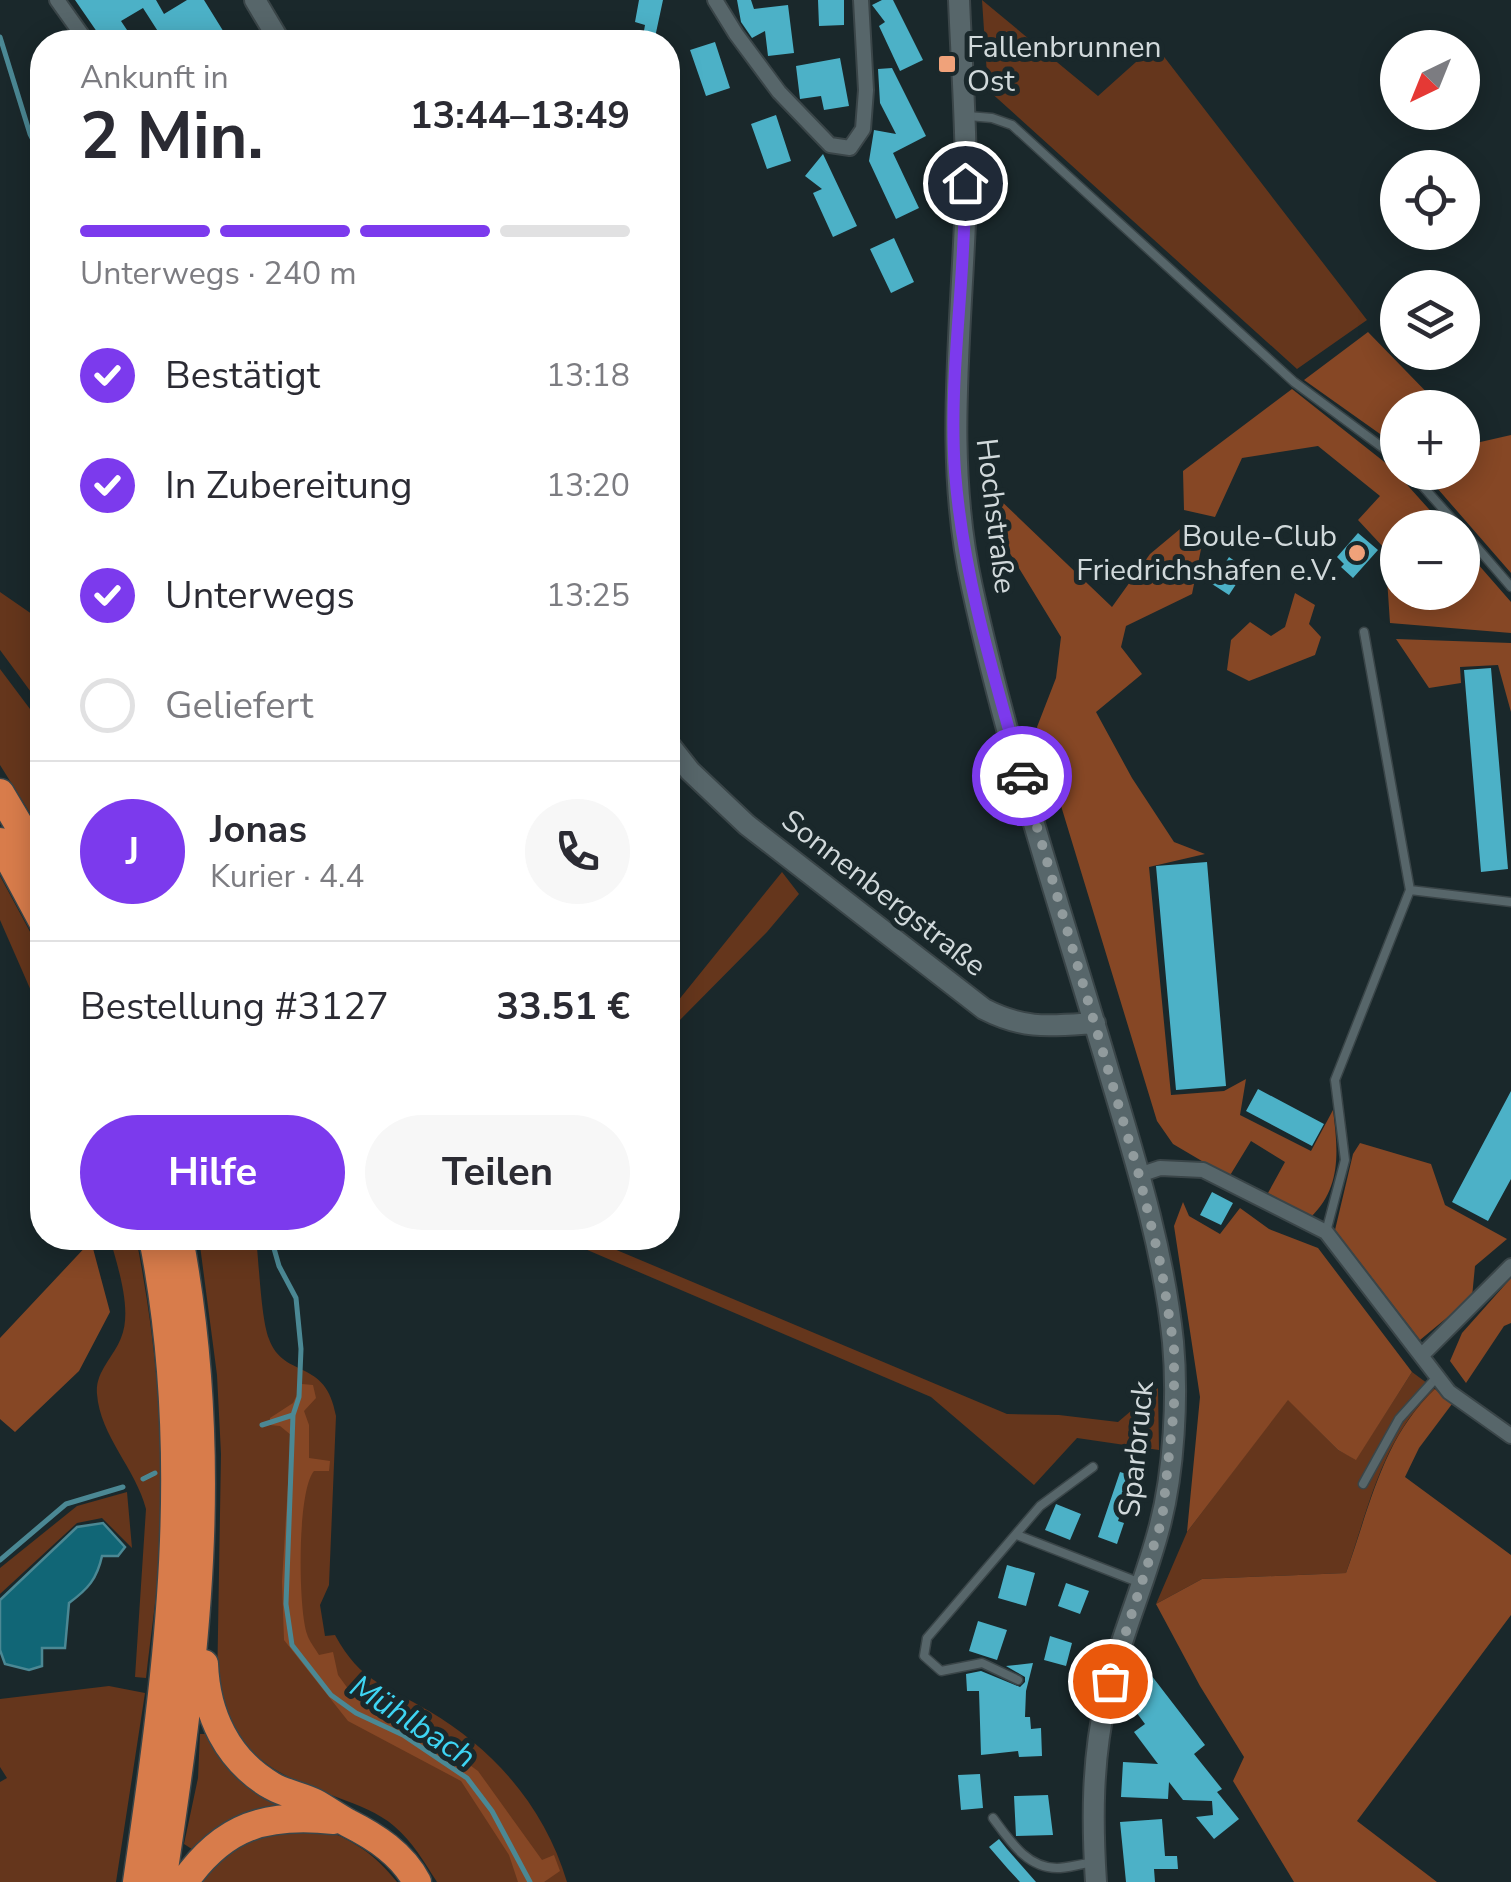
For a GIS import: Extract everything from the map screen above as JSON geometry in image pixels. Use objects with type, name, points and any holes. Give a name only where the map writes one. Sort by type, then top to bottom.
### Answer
[{"type":"highway","points":[[0,794],[30,844]]},
{"type":"highway","points":[[0,842],[30,898]]},
{"type":"highway","points":[[137,1882],[166,1666],[177,1514],[172,1372],[155,1250]]},
{"type":"highway","points":[[181,1250],[194,1330],[202,1427],[200,1584],[208,1704],[224,1738],[258,1776],[382,1842],[416,1882]]},
{"type":"highway","points":[[162,1882],[184,1741],[200,1584]]},
{"type":"highway","points":[[184,1882],[214,1846],[243,1828],[286,1818],[346,1822]]},
{"type":"main road","points":[[256,0],[273,30]]},
{"type":"main road","name":"Hochstraße","points":[[959,0],[965,217],[954,413],[961,525],[971,585],[997,689],[1095,1023]]},
{"type":"main road","name":"Sonnenbergstraße","points":[[680,757],[747,825],[984,1009],[1010,1022],[1040,1027],[1095,1023]]},
{"type":"main road","name":"Sparbruck","points":[[1095,1023],[1139,1175],[1168,1302],[1174,1378],[1162,1520],[1121,1639],[1100,1728],[1094,1790],[1096,1873]]},
{"type":"street","points":[[58,0],[79,30]]},
{"type":"street","points":[[715,0],[779,92],[830,145],[850,148],[864,129],[861,0]]},
{"type":"street","points":[[1139,1175],[1160,1168],[1203,1170],[1326,1232],[1436,1378],[1449,1392],[1511,1436]]},
{"type":"street","points":[[1422,1356],[1511,1266]]},
{"type":"lane","points":[[964,116],[992,118],[1012,125],[1294,382],[1380,446]]},
{"type":"lane","points":[[1426,490],[1444,510]]},
{"type":"lane","points":[[1480,551],[1511,588]]},
{"type":"lane","points":[[1326,1232],[1345,1160],[1336,1080],[1410,890],[1364,632]]},
{"type":"lane","points":[[1410,890],[1511,902]]},
{"type":"lane","points":[[1363,1484],[1399,1419],[1436,1378]]},
{"type":"lane","points":[[1018,1680],[982,1663],[941,1671],[924,1656],[927,1638],[1040,1506],[1092,1467]]},
{"type":"lane","points":[[1017,1535],[1142,1584]]},
{"type":"lane","points":[[993,1818],[1015,1847],[1038,1866],[1096,1873]]},
{"type":"shaded area","points":[[982,0],[1098,96],[1155,45],[1367,320],[1297,369],[988,90]]},
{"type":"shaded area","points":[[1368,332],[1380,344],[1380,370],[1405,370],[1424,390],[1380,390],[1380,434],[1304,380]]},
{"type":"shaded area","points":[[1292,389],[1380,459],[1380,490],[1412,490],[1430,510],[1380,510],[1380,544],[1358,520],[1380,496],[1318,446],[1242,458],[1215,517],[1184,510],[1183,471]]},
{"type":"shaded area","points":[[1511,435],[1511,573],[1480,537],[1480,510],[1456,510],[1439,490],[1480,490],[1480,442]]},
{"type":"shaded area","points":[[996,496],[1112,607],[1150,554],[1186,524],[1203,539],[1192,594],[1126,626],[1121,647],[1142,674],[1096,712],[1132,778],[1174,842],[1205,854],[1149,867],[1171,1095],[1224,1091],[1246,1079],[1240,1115],[1311,1151],[1333,1110],[1333,1181],[1311,1217],[1268,1193],[1285,1162],[1251,1141],[1229,1177],[1173,1144],[1157,1121],[1037,727],[1056,678],[1061,637],[997,532]]},
{"type":"shaded area","points":[[1480,566],[1511,602],[1511,633],[1390,623],[1389,610],[1480,610]]},
{"type":"shaded area","points":[[0,592],[30,613],[30,691],[0,650]]},
{"type":"shaded area","points":[[1295,593],[1315,605],[1309,624],[1321,637],[1315,655],[1249,681],[1227,670],[1231,640],[1250,622],[1271,636],[1285,627]]},
{"type":"shaded area","points":[[1396,639],[1511,643],[1511,712],[1498,665],[1460,667],[1461,683],[1429,688]]},
{"type":"shaded area","points":[[0,669],[30,709],[30,813],[0,765]]},
{"type":"shaded area","points":[[782,872],[799,894],[680,1020],[680,998]]},
{"type":"shaded area","points":[[0,876],[30,932],[30,989],[0,920]]},
{"type":"shaded area","points":[[1360,1143],[1431,1164],[1445,1205],[1507,1239],[1475,1266],[1472,1297],[1420,1340],[1335,1230],[1353,1154]]},
{"type":"shaded area","points":[[1183,1202],[1189,1216],[1220,1234],[1240,1208],[1269,1229],[1318,1248],[1412,1372],[1356,1460],[1338,1450],[1288,1400],[1187,1532],[1200,1397],[1174,1226]]},
{"type":"shaded area","points":[[83,1250],[93,1250],[110,1312],[79,1371],[15,1432],[0,1419],[0,1338]]},
{"type":"shaded area","points":[[113,1250],[138,1250],[158,1389],[162,1465],[161,1542],[146,1678],[135,1677],[146,1509],[105,1424],[97,1394],[102,1372],[124,1327],[123,1288]]},
{"type":"shaded area","points":[[201,1250],[257,1250],[269,1339],[284,1360],[323,1385],[336,1416],[329,1585],[320,1605],[325,1636],[335,1635],[365,1673],[453,1727],[496,1763],[531,1806],[567,1882],[437,1882],[413,1845],[388,1821],[279,1772],[236,1733],[217,1691],[221,1454],[217,1375]]},
{"type":"shaded area","points":[[587,1250],[617,1250],[1007,1414],[1118,1422],[1158,1388],[1159,1450],[1077,1438],[1034,1485],[931,1397]]},
{"type":"shaded area","points":[[1511,1278],[1511,1323],[1504,1326],[1466,1383],[1450,1361],[1462,1333]]},
{"type":"shaded area","points":[[1412,1372],[1435,1389],[1417,1408],[1390,1451],[1346,1573],[1202,1579],[1156,1604],[1187,1532],[1288,1399],[1338,1450],[1356,1459]]},
{"type":"shaded area","points":[[302,1384],[313,1385],[316,1398],[304,1411],[309,1425],[309,1458],[330,1461],[329,1471],[314,1471],[304,1501],[301,1576],[309,1639],[319,1655],[333,1652],[338,1675],[354,1697],[423,1731],[478,1771],[542,1860],[554,1855],[560,1871],[544,1882],[518,1882],[509,1855],[461,1781],[348,1721],[284,1640],[282,1582],[291,1435],[280,1426],[270,1425],[270,1418],[293,1403]]},
{"type":"shaded area","points":[[1435,1389],[1452,1404],[1419,1448],[1405,1477],[1511,1555],[1511,1615],[1357,1821],[1437,1882],[1294,1882],[1233,1781],[1244,1757],[1156,1604],[1202,1579],[1346,1573],[1390,1452],[1417,1409]]},
{"type":"shaded area","points":[[127,1492],[132,1548],[102,1518],[77,1523],[0,1594],[0,1568],[77,1506]]},
{"type":"shaded area","points":[[109,1686],[145,1693],[116,1882],[0,1882],[0,1782],[7,1778],[0,1767],[0,1699]]},
{"type":"shaded area","points":[[200,1734],[206,1734],[222,1756],[286,1805],[237,1821],[195,1851],[184,1844],[198,1778]]},
{"type":"shaded area","points":[[320,1828],[363,1849],[397,1882],[192,1882],[253,1831]]},
{"type":"water","points":[[103,1523],[125,1547],[118,1556],[102,1556],[91,1583],[69,1603],[65,1648],[42,1648],[42,1666],[29,1670],[5,1664],[0,1650],[0,1600],[77,1527]]},
{"type":"building","points":[[75,0],[156,0],[164,14],[187,0],[204,0],[223,30],[157,30],[143,8],[121,21],[127,30],[96,30]]},
{"type":"building","points":[[639,0],[663,0],[657,30],[644,30],[645,25],[635,22]]},
{"type":"building","points":[[737,0],[751,0],[754,9],[788,5],[794,53],[768,56],[765,31],[752,38],[741,22]]},
{"type":"building","points":[[818,0],[844,0],[844,25],[819,26]]},
{"type":"building","points":[[893,0],[923,60],[900,71],[879,26],[885,22],[872,5]]},
{"type":"building","points":[[715,42],[730,88],[706,96],[690,50]]},
{"type":"building","points":[[840,58],[849,106],[824,110],[821,96],[800,99],[796,66]]},
{"type":"building","points":[[892,68],[926,136],[893,153],[919,208],[896,219],[869,161],[874,130],[896,134],[880,103],[878,69]]},
{"type":"building","points":[[776,115],[791,161],[767,169],[751,124]]},
{"type":"building","points":[[823,154],[857,226],[833,237],[813,193],[822,189],[805,176]]},
{"type":"building","points":[[894,238],[914,282],[891,293],[870,249]]},
{"type":"building","name":"Boule-Club Friedrichshafen e.V.","points":[[1358,533],[1378,550],[1353,578],[1337,557]]},
{"type":"building","points":[[1229,557],[1246,569],[1229,595],[1212,584]]},
{"type":"building","points":[[1491,668],[1508,869],[1481,872],[1464,670]]},
{"type":"building","points":[[1207,862],[1226,1086],[1176,1090],[1156,866]]},
{"type":"building","points":[[1258,1089],[1324,1124],[1312,1146],[1246,1111]]},
{"type":"building","points":[[1511,1091],[1511,1179],[1488,1221],[1452,1202]]},
{"type":"building","points":[[1212,1192],[1233,1203],[1221,1225],[1200,1215]]},
{"type":"building","points":[[1120,1472],[1133,1476],[1118,1521],[1124,1523],[1117,1544],[1098,1537]]},
{"type":"building","points":[[1056,1504],[1081,1514],[1070,1540],[1045,1530]]},
{"type":"building","points":[[1007,1565],[1035,1573],[1026,1606],[998,1598]]},
{"type":"building","points":[[1066,1583],[1089,1591],[1080,1614],[1058,1606]]},
{"type":"building","points":[[978,1621],[1007,1630],[997,1660],[969,1651]]},
{"type":"building","points":[[1050,1636],[1072,1643],[1066,1666],[1044,1660]]},
{"type":"building","points":[[1033,1663],[1025,1717],[1030,1717],[1031,1729],[1041,1728],[1042,1756],[1019,1757],[1018,1751],[981,1755],[979,1691],[967,1691],[966,1674],[981,1671],[1020,1687],[1025,1677],[1006,1666]]},
{"type":"building","points":[[1148,1671],[1205,1745],[1194,1754],[1222,1789],[1217,1792],[1239,1819],[1214,1839],[1196,1817],[1213,1815],[1212,1801],[1183,1800],[1169,1782],[1168,1799],[1121,1797],[1123,1762],[1158,1764],[1134,1732],[1145,1724],[1122,1693]]},
{"type":"building","points":[[980,1774],[983,1808],[961,1810],[958,1775]]},
{"type":"building","points":[[1048,1795],[1053,1835],[1016,1836],[1014,1796]]},
{"type":"building","points":[[1162,1819],[1165,1856],[1177,1856],[1178,1869],[1154,1869],[1155,1882],[1126,1882],[1120,1822]]},
{"type":"building","points":[[999,1839],[1036,1882],[1020,1882],[989,1847]]},
{"type":"waterway","name":"Mühlbach","points":[[0,37],[30,134]]},
{"type":"waterway","name":"Mühlbach","points":[[274,1250],[296,1298],[301,1349],[299,1397],[293,1415],[286,1604],[292,1645],[331,1695],[356,1713],[403,1735],[467,1778],[492,1811],[530,1882]]},
{"type":"waterway","name":"Mühlbach","points":[[262,1425],[293,1415]]},
{"type":"waterway","name":"Mühlbach","points":[[143,1479],[155,1473]]},
{"type":"waterway","name":"Mühlbach","points":[[0,1560],[66,1504],[123,1487]]},
{"type":"way so far","points":[[1022,776],[1139,1175],[1161,1266],[1174,1347],[1174,1408],[1162,1520],[1110,1681]]},
{"type":"place","name":"Fallenbrunnen Ost","points":[[947,64]]},
{"type":"place","name":"Boule-Club Friedrichshafen e.V.","points":[[1357,553]]},
{"type":"route","points":[[965,183],[954,413],[955,471],[971,585],[1022,776]]}]
